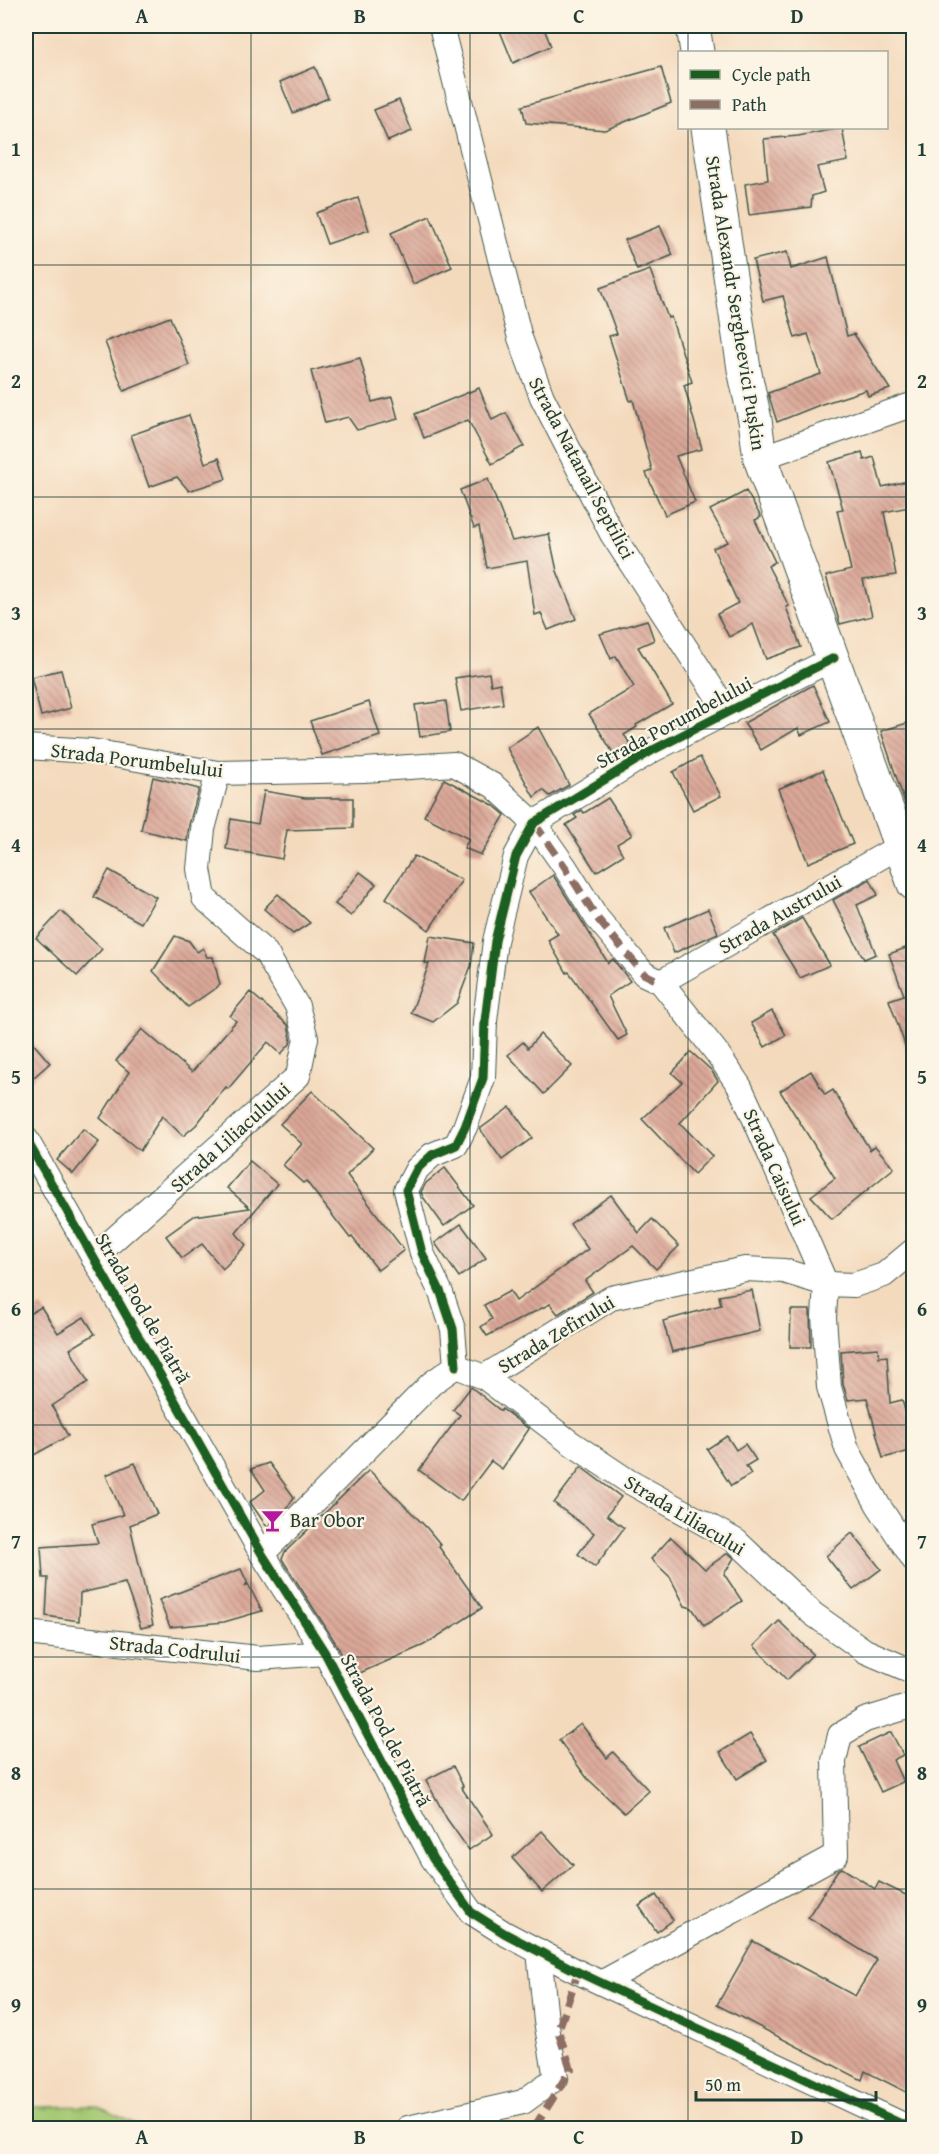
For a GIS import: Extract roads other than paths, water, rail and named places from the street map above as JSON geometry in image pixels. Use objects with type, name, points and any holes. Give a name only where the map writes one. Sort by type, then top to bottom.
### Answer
[{"type":"street","name":"Strada Natanail Septilici","points":[[441,26],[520,338],[532,376],[612,534],[729,713]]},
{"type":"street","points":[[693,26],[697,51]]},
{"type":"street","name":"Strada Alexandr Sergheevici Pușkin","points":[[708,129],[744,369],[755,420],[760,458],[914,884]]},
{"type":"street","points":[[760,458],[914,404]]},
{"type":"street","name":"Strada Porumbelului","points":[[26,747],[92,752],[218,773],[364,770],[454,764],[494,786],[534,824],[653,750],[834,658]]},
{"type":"street","name":"Strada Liliaculului","points":[[93,1258],[298,1076],[306,1038],[297,1006],[266,953],[204,898],[199,869],[203,829],[218,773]]},
{"type":"street","points":[[262,1554],[432,1383],[456,1366],[453,1329],[441,1293],[422,1253],[406,1190],[417,1168],[432,1155],[456,1145],[483,1078],[485,1022],[495,941],[516,856],[534,824]]},
{"type":"street","name":"Strada Caisului","points":[[534,824],[565,867],[597,918],[644,974],[661,982],[717,1053],[740,1088],[826,1284],[824,1317],[829,1387],[847,1449],[878,1505],[914,1560]]},
{"type":"street","name":"Strada Austrului","points":[[661,982],[900,846]]},
{"type":"street","name":"Strada Pod de Piatră","points":[[26,1139],[262,1554],[325,1653],[433,1859],[471,1912],[578,1972],[910,2128]]},
{"type":"street","name":"Strada Zefirului","points":[[456,1366],[484,1377],[611,1298],[745,1269],[784,1271],[826,1284],[854,1285],[884,1275],[914,1250]]},
{"type":"street","name":"Strada Liliacului","points":[[484,1377],[571,1443],[628,1481],[736,1541],[813,1614],[865,1651],[914,1672]]},
{"type":"street","name":"Strada Codrului","points":[[26,1633],[258,1658],[325,1653]]},
{"type":"street","points":[[603,1982],[836,1855],[834,1761],[840,1735],[865,1720],[914,1705]]},
{"type":"street","points":[[408,2128],[523,2102],[556,2078],[546,2020],[539,1951]]},
{"type":"place","name":"Bar Obor","points":[[272,1520]]}]
